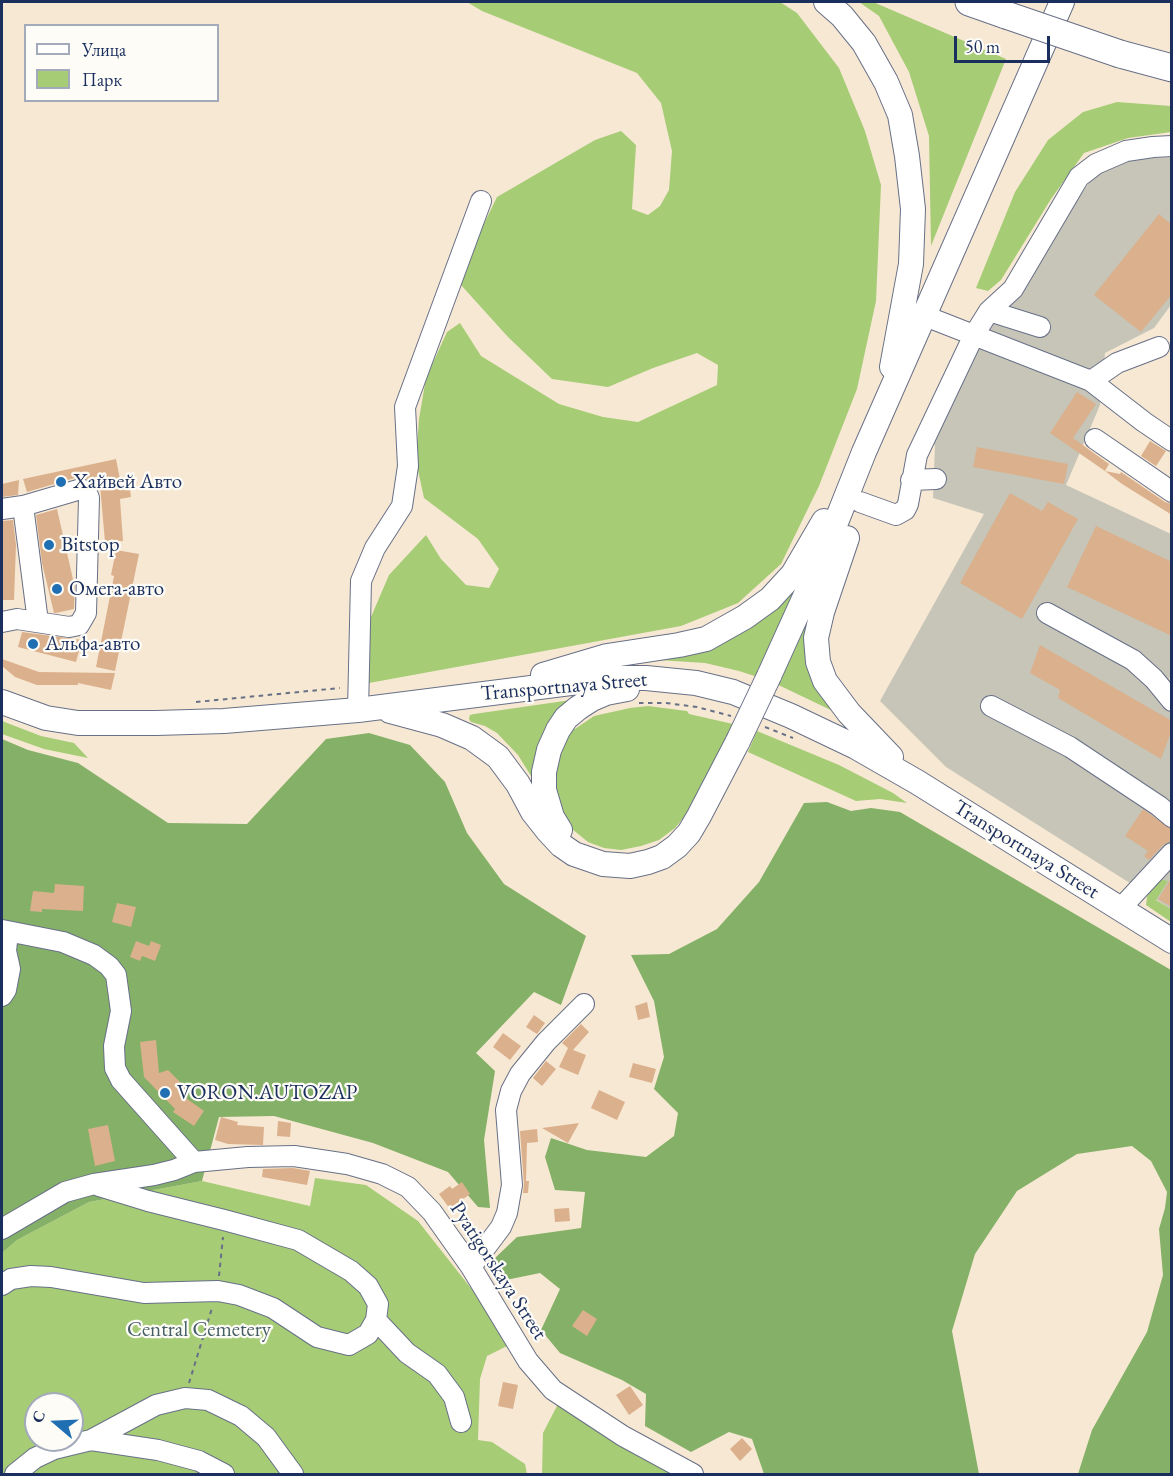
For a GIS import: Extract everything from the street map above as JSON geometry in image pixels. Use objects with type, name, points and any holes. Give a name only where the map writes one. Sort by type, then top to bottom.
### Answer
[{"type":"highway","points":[[969,2],[1120,54],[1172,68]]},
{"type":"main road","points":[[825,2],[842,15],[864,43],[886,82],[900,115],[908,156],[913,209],[911,264],[887,402]]},
{"type":"main road","points":[[366,709],[405,714],[433,722],[472,738],[498,758],[518,784],[538,819],[561,844],[574,854],[590,861],[630,866],[662,857],[689,833],[738,741],[817,570],[864,452],[1062,2]]},
{"type":"main road","points":[[864,452],[864,478],[860,502],[822,612],[816,638],[818,662],[825,681],[849,713],[917,782]]},
{"type":"main road","points":[[478,694],[607,656],[706,639],[745,617],[770,599],[793,574],[864,452]]},
{"type":"main road","name":"Transportnaya Street","points":[[2,702],[46,718],[78,723],[224,721],[366,709],[610,678],[696,682],[733,692],[856,747],[917,782],[1172,941]]},
{"type":"main road","points":[[630,866],[607,860],[590,852],[560,830],[552,817],[544,790],[544,772],[549,750],[566,718],[592,699],[629,688],[696,682]]},
{"type":"street","points":[[860,502],[890,514],[901,514],[908,504],[917,455],[974,335],[989,311],[1013,288],[1079,177],[1096,164],[1126,151],[1172,146]]},
{"type":"street","points":[[366,709],[361,581],[375,549],[402,506],[408,466],[405,407],[481,201]]},
{"type":"street","points":[[989,311],[1040,327]]},
{"type":"street","points":[[925,316],[1091,381],[1172,441]]},
{"type":"street","points":[[1091,381],[1117,363],[1159,347]]},
{"type":"street","points":[[1095,439],[1172,492]]},
{"type":"street","points":[[911,480],[936,479]]},
{"type":"street","points":[[2,509],[23,507],[81,489],[87,493],[89,498],[86,613],[79,625],[69,627],[17,619],[2,622]]},
{"type":"street","points":[[23,507],[38,622]]},
{"type":"street","points":[[1047,613],[1133,660],[1172,700]]},
{"type":"street","points":[[991,706],[1070,747],[1172,817]]},
{"type":"street","points":[[1120,909],[1163,872],[1172,853]]},
{"type":"street","points":[[2,996],[6,990],[10,969],[5,931],[63,942],[94,955],[109,966],[116,975],[121,1011],[114,1046],[115,1068],[121,1080],[194,1162]]},
{"type":"street","points":[[471,1267],[501,1227],[507,1213],[512,1185],[506,1110],[511,1091],[520,1074],[546,1042],[584,1004]]},
{"type":"street","name":"Pyatigorskaya Street","points":[[2,1229],[65,1192],[94,1184],[154,1175],[194,1162],[294,1156],[347,1164],[382,1174],[408,1187],[419,1197],[471,1267],[528,1361],[553,1390],[623,1436],[693,1474]]},
{"type":"street","points":[[2,1285],[11,1279],[31,1276],[51,1277],[144,1293],[218,1291],[239,1295],[273,1308],[317,1337],[349,1345],[368,1334],[376,1320],[378,1304],[368,1286],[351,1271],[298,1240],[148,1201],[94,1184]]},
{"type":"street","points":[[376,1320],[407,1353],[437,1374],[454,1398],[461,1422]]},
{"type":"street","points":[[15,1474],[35,1458],[54,1449],[91,1440],[156,1405],[185,1398],[208,1400],[242,1416],[266,1437],[293,1474]]},
{"type":"street","points":[[91,1440],[158,1450],[199,1461],[224,1474]]},
{"type":"path","points":[[186,703],[340,688]]},
{"type":"path","points":[[632,703],[666,703],[697,707],[731,716]]},
{"type":"path","points":[[760,725],[797,740]]},
{"type":"path","points":[[185,1398],[218,1291],[224,1220]]},
{"type":"shaded area","points":[[1171,157],[1171,305],[1154,328],[1105,353],[1100,405],[1066,485],[1171,534],[1172,674],[1169,679],[1172,682],[1171,909],[946,767],[880,701],[984,514],[933,498],[935,445],[924,441],[984,321],[1008,300],[1089,183],[1103,170],[1131,159]]},
{"type":"green space","points":[[467,2],[780,2],[797,13],[839,68],[865,131],[881,185],[876,301],[857,389],[819,486],[781,564],[738,603],[681,626],[369,683],[368,624],[389,575],[426,535],[441,559],[466,585],[489,588],[499,569],[478,539],[424,498],[416,461],[419,419],[426,378],[447,332],[460,323],[481,356],[559,404],[603,417],[638,422],[717,385],[718,365],[697,353],[608,387],[552,379],[508,337],[461,285],[478,236],[497,197],[595,140],[621,131],[636,145],[632,209],[648,215],[660,206],[669,190],[672,151],[661,103],[637,73],[482,11]]},
{"type":"green space","points":[[859,2],[873,2],[1006,59],[931,246],[929,136],[909,72],[879,16]]},
{"type":"green space","points":[[1117,102],[1171,106],[1171,132],[1128,138],[1084,153],[1051,199],[1001,280],[988,291],[976,288],[1015,192],[1048,140],[1083,112]]},
{"type":"green space","points":[[855,507],[819,615],[835,712],[770,681],[739,671],[705,663],[642,659],[803,578],[814,614]]},
{"type":"green space","points":[[578,699],[531,776],[518,755],[497,733],[469,719],[470,715],[474,714]]},
{"type":"green space","points":[[648,706],[687,711],[689,714],[733,724],[689,811],[675,828],[659,840],[641,846],[621,850],[604,848],[588,842],[572,829],[560,812],[551,777],[562,740],[573,727],[575,729],[594,716]]},
{"type":"green space","points":[[2,721],[41,736],[74,743],[88,758],[44,749],[2,734]]},
{"type":"green space","points":[[757,731],[839,765],[893,793],[907,803],[880,799],[856,801],[748,752]]},
{"type":"green space","points":[[369,733],[410,745],[445,782],[467,833],[504,884],[586,936],[561,1005],[534,992],[476,1053],[495,1071],[484,1140],[490,1208],[478,1207],[448,1172],[373,1143],[274,1116],[219,1117],[202,1181],[89,1202],[17,1240],[2,1253],[2,739],[28,750],[78,763],[168,823],[247,824],[326,739]]},
{"type":"green space","points":[[827,802],[851,811],[871,808],[900,812],[1171,970],[1171,1474],[1078,1474],[1092,1430],[1147,1332],[1163,1275],[1159,1229],[1167,1192],[1151,1161],[1132,1146],[1077,1154],[1017,1191],[975,1254],[952,1331],[979,1474],[764,1474],[752,1439],[729,1432],[691,1452],[645,1426],[646,1394],[622,1380],[560,1353],[541,1330],[560,1289],[540,1273],[501,1281],[494,1259],[517,1237],[581,1228],[585,1192],[555,1190],[545,1157],[551,1138],[587,1150],[646,1157],[674,1136],[678,1113],[654,1089],[664,1057],[654,1001],[631,955],[669,954],[717,929],[759,882],[804,803]]},
{"type":"green space","points":[[1154,878],[1168,881],[1156,900],[1171,909],[1171,922],[1146,905]]},
{"type":"green space","name":"Central Cemetery","points":[[315,1178],[366,1185],[418,1221],[492,1315],[507,1346],[487,1356],[480,1379],[478,1440],[492,1442],[525,1464],[527,1474],[2,1474],[2,1253],[17,1240],[89,1202],[202,1181],[310,1206]]},
{"type":"green space","points":[[558,1404],[679,1474],[542,1474],[543,1433]]},
{"type":"building","points":[[1159,214],[1172,225],[1172,294],[1141,332],[1094,295]]},
{"type":"building","points":[[1077,392],[1096,404],[1073,438],[1109,464],[1105,471],[1050,433]]},
{"type":"building","points":[[1150,441],[1166,451],[1156,466],[1141,456]]},
{"type":"building","points":[[977,447],[1068,464],[1064,484],[973,467]]},
{"type":"building","points":[[116,459],[121,484],[129,483],[131,497],[120,499],[123,541],[105,542],[100,485],[96,486],[87,479],[78,477],[27,492],[23,479]]},
{"type":"building","points":[[1105,471],[1120,474],[1121,472],[1165,502],[1172,504],[1172,515],[1122,484]]},
{"type":"building","points":[[19,480],[18,495],[2,497],[2,484]]},
{"type":"building","points":[[1010,493],[1042,511],[1048,502],[1078,519],[1022,619],[960,583]]},
{"type":"building","points":[[57,509],[75,588],[74,609],[54,613],[42,563],[36,515]]},
{"type":"building","points":[[13,520],[16,545],[14,600],[2,600],[2,521]]},
{"type":"building","points":[[1096,526],[1172,562],[1172,636],[1067,587]]},
{"type":"building","points":[[116,550],[139,554],[115,671],[96,667],[114,576],[111,575]]},
{"type":"building","points":[[22,632],[82,640],[76,662],[18,647]]},
{"type":"building","points":[[1040,645],[1172,721],[1172,729],[1161,759],[1058,698],[1060,690],[1030,673]]},
{"type":"building","points":[[2,659],[39,672],[115,673],[111,690],[78,683],[78,685],[37,685],[15,677],[2,666]]},
{"type":"building","points":[[1143,809],[1172,830],[1171,841],[1163,845],[1149,860],[1144,856],[1148,851],[1125,836]]},
{"type":"building","points":[[1172,877],[1172,907],[1158,899]]},
{"type":"building","points":[[55,884],[84,886],[83,911],[42,909],[42,912],[30,911],[33,891],[54,893]]},
{"type":"building","points":[[117,903],[136,907],[131,927],[112,922]]},
{"type":"building","points":[[136,941],[149,946],[151,941],[161,945],[155,961],[142,956],[140,961],[130,957]]},
{"type":"building","points":[[647,1002],[650,1017],[638,1020],[635,1006]]},
{"type":"building","points":[[534,1015],[545,1023],[537,1034],[526,1027]]},
{"type":"building","points":[[581,1024],[589,1032],[573,1050],[586,1055],[578,1075],[559,1067],[568,1048],[562,1043]]},
{"type":"building","points":[[503,1033],[521,1046],[510,1060],[493,1047]]},
{"type":"building","points":[[156,1040],[159,1073],[168,1070],[185,1087],[179,1093],[204,1111],[194,1126],[173,1112],[175,1109],[144,1077],[140,1042]]},
{"type":"building","points":[[546,1061],[556,1069],[542,1086],[533,1078]]},
{"type":"building","points":[[633,1063],[656,1069],[652,1083],[629,1077]]},
{"type":"building","points":[[599,1090],[625,1102],[617,1120],[591,1108]]},
{"type":"building","points":[[221,1117],[238,1122],[237,1125],[264,1127],[263,1145],[228,1144],[215,1140]]},
{"type":"building","points":[[278,1121],[291,1123],[290,1137],[277,1136]]},
{"type":"building","points":[[579,1123],[568,1143],[542,1128]]},
{"type":"building","points":[[108,1125],[115,1161],[95,1166],[88,1129]]},
{"type":"building","points":[[537,1129],[538,1142],[527,1143],[526,1181],[529,1181],[528,1193],[523,1193],[520,1131]]},
{"type":"building","points":[[293,1168],[310,1171],[307,1185],[262,1177],[263,1169]]},
{"type":"building","points":[[462,1182],[470,1194],[450,1209],[439,1194],[450,1186],[452,1189]]},
{"type":"building","points":[[569,1208],[570,1221],[555,1222],[554,1209]]},
{"type":"building","points":[[583,1310],[597,1319],[587,1336],[572,1326]]},
{"type":"building","points":[[503,1382],[518,1385],[513,1409],[498,1406]]},
{"type":"building","points":[[630,1386],[643,1405],[629,1415],[616,1395]]},
{"type":"building","points":[[742,1438],[752,1449],[740,1461],[730,1449]]},
{"type":"place","name":"Хайвей Авто","points":[[61,482]]},
{"type":"place","name":"Bitstop","points":[[49,545]]},
{"type":"place","name":"Омега-авто","points":[[57,589]]},
{"type":"place","name":"Альфа-авто","points":[[33,644]]},
{"type":"place","name":"VORON.AUTOZAP","points":[[165,1093]]}]
